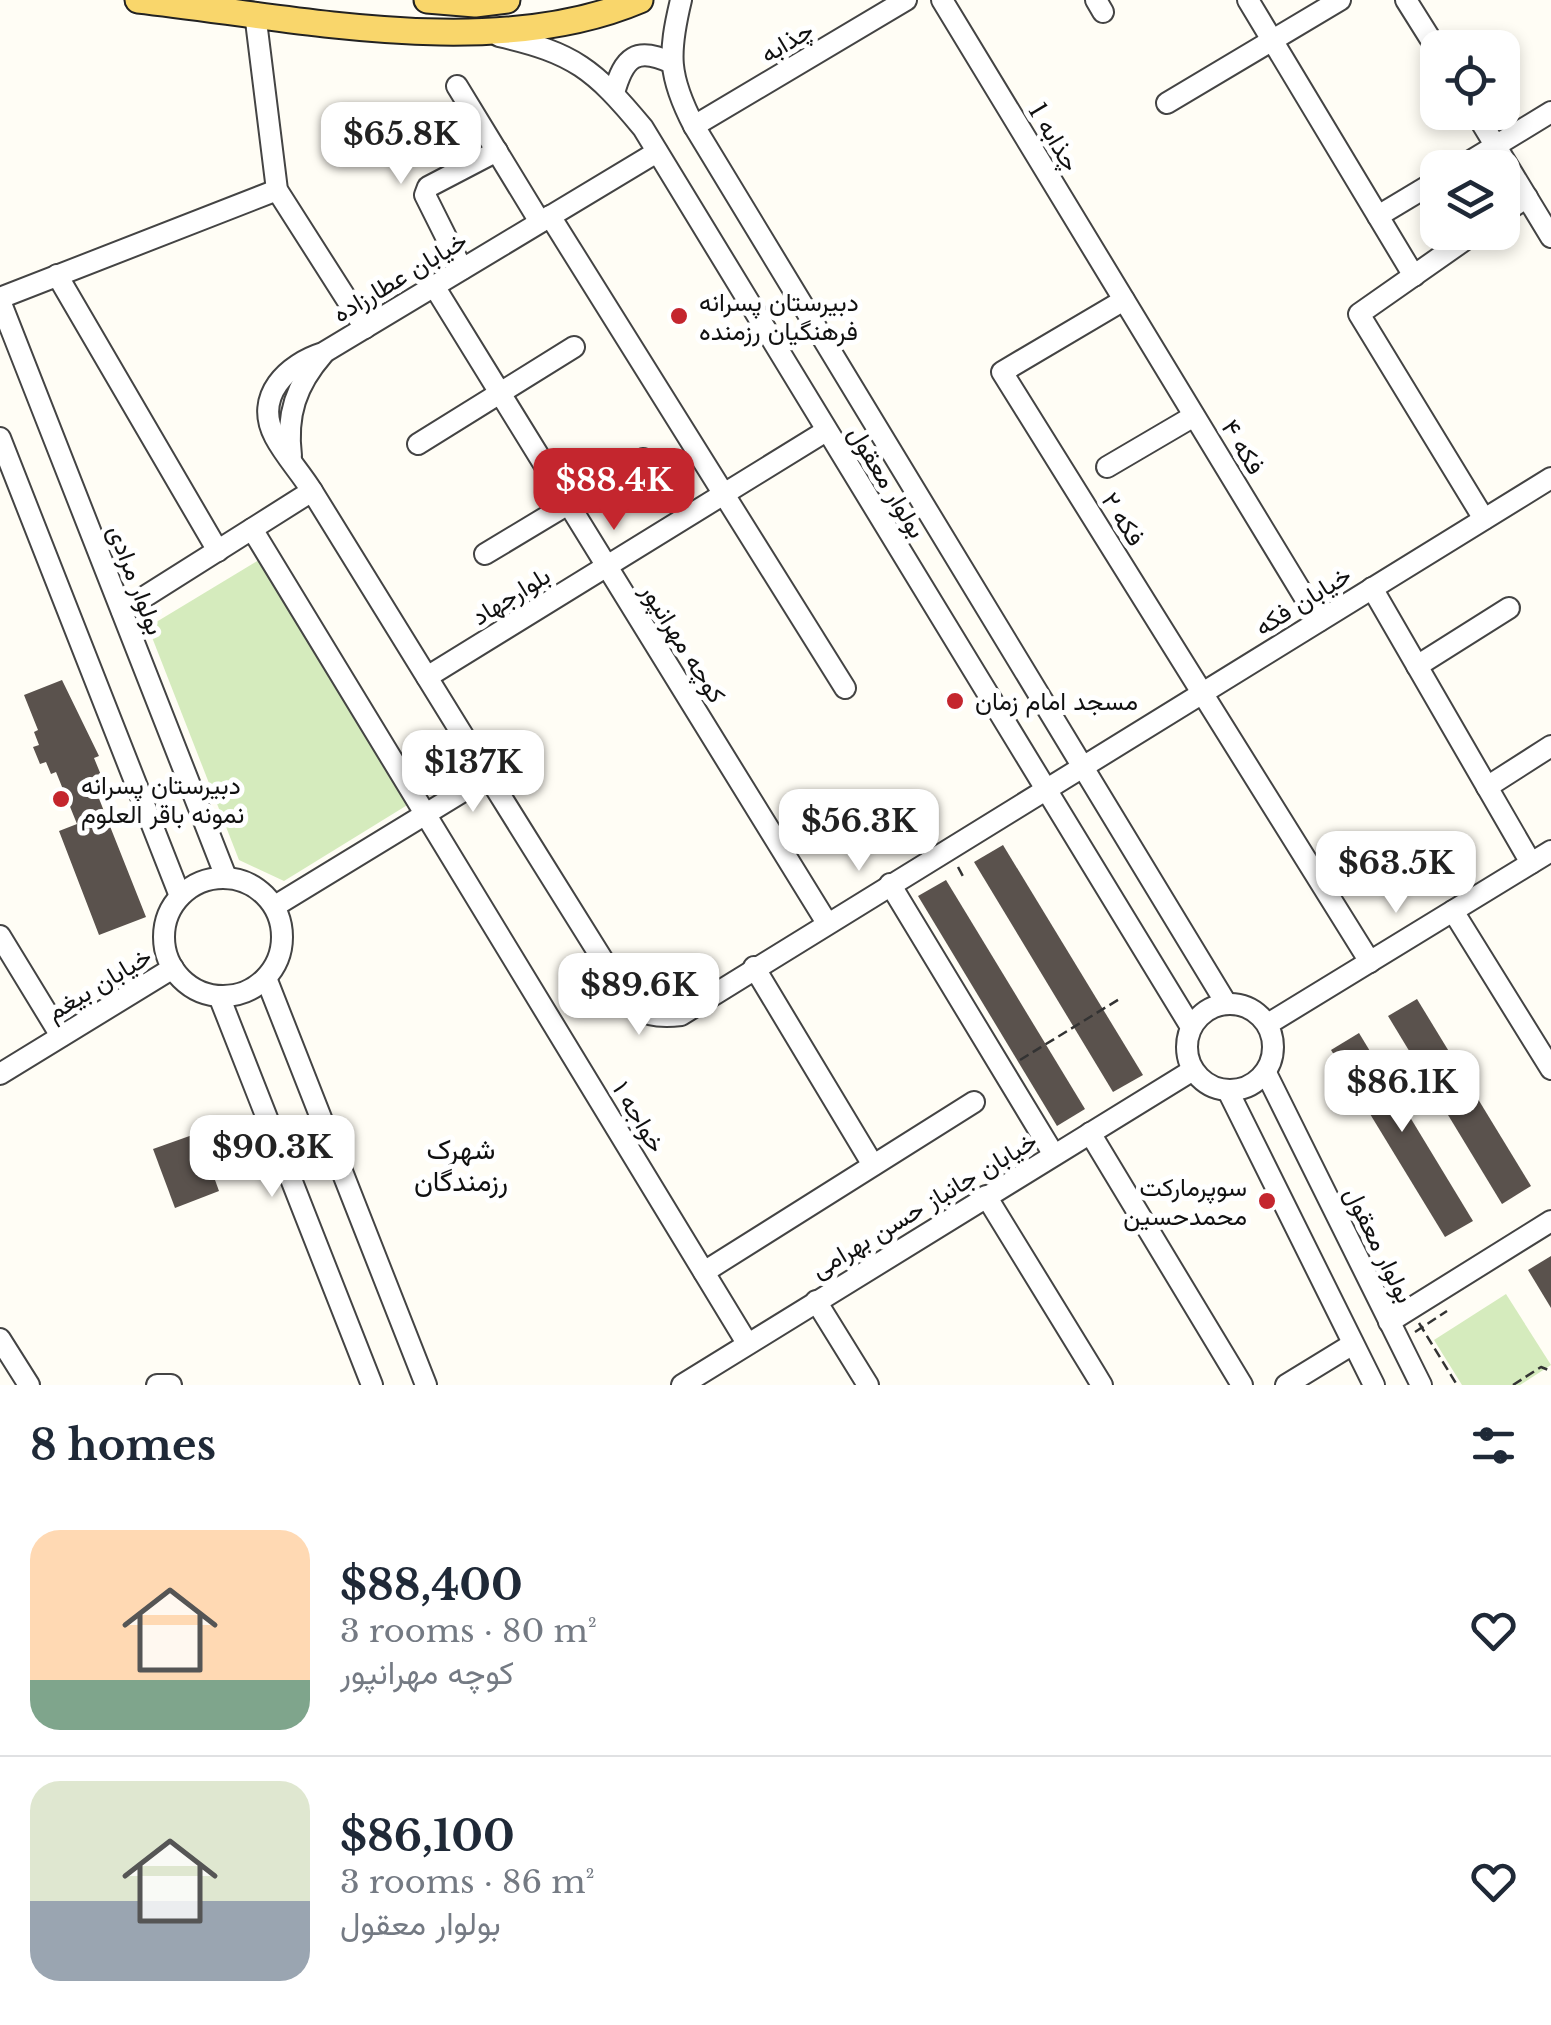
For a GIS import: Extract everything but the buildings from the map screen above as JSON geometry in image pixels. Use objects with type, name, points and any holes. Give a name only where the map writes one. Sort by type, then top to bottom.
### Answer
[{"type":"main road","points":[[138,0],[482,32],[563,23],[640,0]]},
{"type":"main road","points":[[426,0],[507,0]]},
{"type":"street","name":"بولوار معقول","points":[[681,0],[670,48],[679,98],[694,126],[1226,1003]]},
{"type":"street","name":"چذابه","points":[[694,126],[906,0]]},
{"type":"street","name":"چذابه 1","points":[[942,0],[1124,300]]},
{"type":"street","points":[[1248,0],[1414,276]]},
{"type":"street","points":[[1167,103],[1340,0]]},
{"type":"street","points":[[1406,0],[1424,30]]},
{"type":"street","points":[[255,13],[277,190],[365,328]]},
{"type":"street","name":"بولوار معقول","points":[[482,32],[552,48],[602,78],[657,152],[1191,1028]]},
{"type":"street","points":[[614,93],[621,68],[635,56],[653,54],[672,63]]},
{"type":"street","points":[[457,86],[724,494],[845,688]]},
{"type":"street","points":[[1489,150],[1551,112]]},
{"type":"street","points":[[1486,130],[1551,237]]},
{"type":"street","points":[[462,269],[425,195],[428,187],[497,152]]},
{"type":"street","name":"خیابان عطارزاده","points":[[611,973],[292,458],[274,436],[269,408],[277,381],[296,361],[323,353],[657,152]]},
{"type":"street","points":[[0,299],[277,190]]},
{"type":"street","points":[[1378,216],[1420,191]]},
{"type":"street","points":[[1520,202],[1527,197]]},
{"type":"street","points":[[1451,250],[1359,314],[1484,519]]},
{"type":"street","points":[[57,276],[218,550]]},
{"type":"street","name":"کوچه مهرانپور","points":[[434,286],[826,923]]},
{"type":"street","name":"بولوار مرادی","points":[[0,299],[226,877]]},
{"type":"street","name":"فکه ۲","points":[[1124,300],[1002,372],[1370,962]]},
{"type":"street","name":"فکه ۴","points":[[1124,300],[1319,621]]},
{"type":"street","points":[[418,444],[574,346]]},
{"type":"street","points":[[1107,467],[1194,416]]},
{"type":"street","name":"بلوارجهاد","points":[[427,677],[826,431]]},
{"type":"street","points":[[0,438],[180,896]]},
{"type":"street","points":[[485,554],[643,459]]},
{"type":"street","name":"خیابان فکه","points":[[611,973],[619,995],[636,1011],[658,1018],[681,1014],[1551,478]]},
{"type":"street","points":[[122,612],[312,491]]},
{"type":"street","name":"خواجه ۱","points":[[252,529],[747,1343]]},
{"type":"street","points":[[1372,588],[1531,863]]},
{"type":"street","points":[[1418,666],[1509,608]]},
{"type":"street","points":[[1487,787],[1551,746]]},
{"type":"street","points":[[274,906],[488,776]]},
{"type":"street","points":[[1268,1024],[1551,851]]},
{"type":"street","points":[[226,877],[254,885],[274,906],[283,936],[276,966],[266,978],[252,989],[219,996],[192,988],[173,968],[164,938],[170,908],[180,896],[209,878],[226,877]]},
{"type":"street","points":[[890,884],[1054,1155]]},
{"type":"street","points":[[1453,911],[1551,1070]]},
{"type":"street","points":[[0,936],[61,1036]]},
{"type":"street","name":"خیابان بیغم","points":[[0,1074],[173,968]]},
{"type":"street","points":[[754,968],[873,1165]]},
{"type":"street","points":[[266,978],[426,1385]]},
{"type":"street","points":[[219,996],[372,1385]]},
{"type":"street","points":[[1226,1003],[1257,1012],[1268,1024],[1274,1049],[1266,1073],[1249,1086],[1228,1090],[1202,1080],[1193,1070],[1188,1056],[1191,1028],[1206,1011],[1226,1003]]},
{"type":"street","name":"خیابان جانباز حسن بهرامی","points":[[682,1385],[716,1376],[747,1343],[1193,1070]]},
{"type":"street","name":"بولوار معقول","points":[[1266,1073],[1420,1385]]},
{"type":"street","points":[[1228,1090],[1374,1385]]},
{"type":"street","points":[[704,1272],[974,1102]]},
{"type":"street","points":[[1090,1134],[1242,1385]]},
{"type":"street","points":[[986,1196],[1102,1385]]},
{"type":"street","points":[[1390,1322],[1416,1318],[1551,1221]]},
{"type":"street","points":[[816,1301],[868,1385]]},
{"type":"street","points":[[0,1339],[28,1385]]},
{"type":"street","points":[[1286,1385],[1353,1344]]},
{"type":"street","points":[[158,1385],[170,1385]]},
{"type":"path","points":[[1013,1064],[1121,998]]},
{"type":"path","points":[[1416,1318],[1447,1311]]},
{"type":"path","points":[[1408,1336],[1416,1318]]},
{"type":"path","points":[[1416,1318],[1456,1385]]},
{"type":"path","points":[[1514,1385],[1541,1367],[1551,1372]]},
{"type":"green space","points":[[259,560],[409,804],[284,881],[239,860],[148,627]]},
{"type":"green space","points":[[1506,1294],[1551,1365],[1520,1385],[1462,1385],[1434,1340]]},
{"type":"place","name":"دبیرستان پسرانه فرهنگیان رزمنده","points":[[679,316]]},
{"type":"place","name":"مسجد امام زمان","points":[[955,701]]},
{"type":"place","name":"دبیرستان پسرانه نمونه باقر العلوم","points":[[61,799]]},
{"type":"place","name":"سوپرمارکت محمدحسین","points":[[1267,1201]]},
{"type":"district","name":"شهرک رزمندگان","points":[[461,1165]]}]
